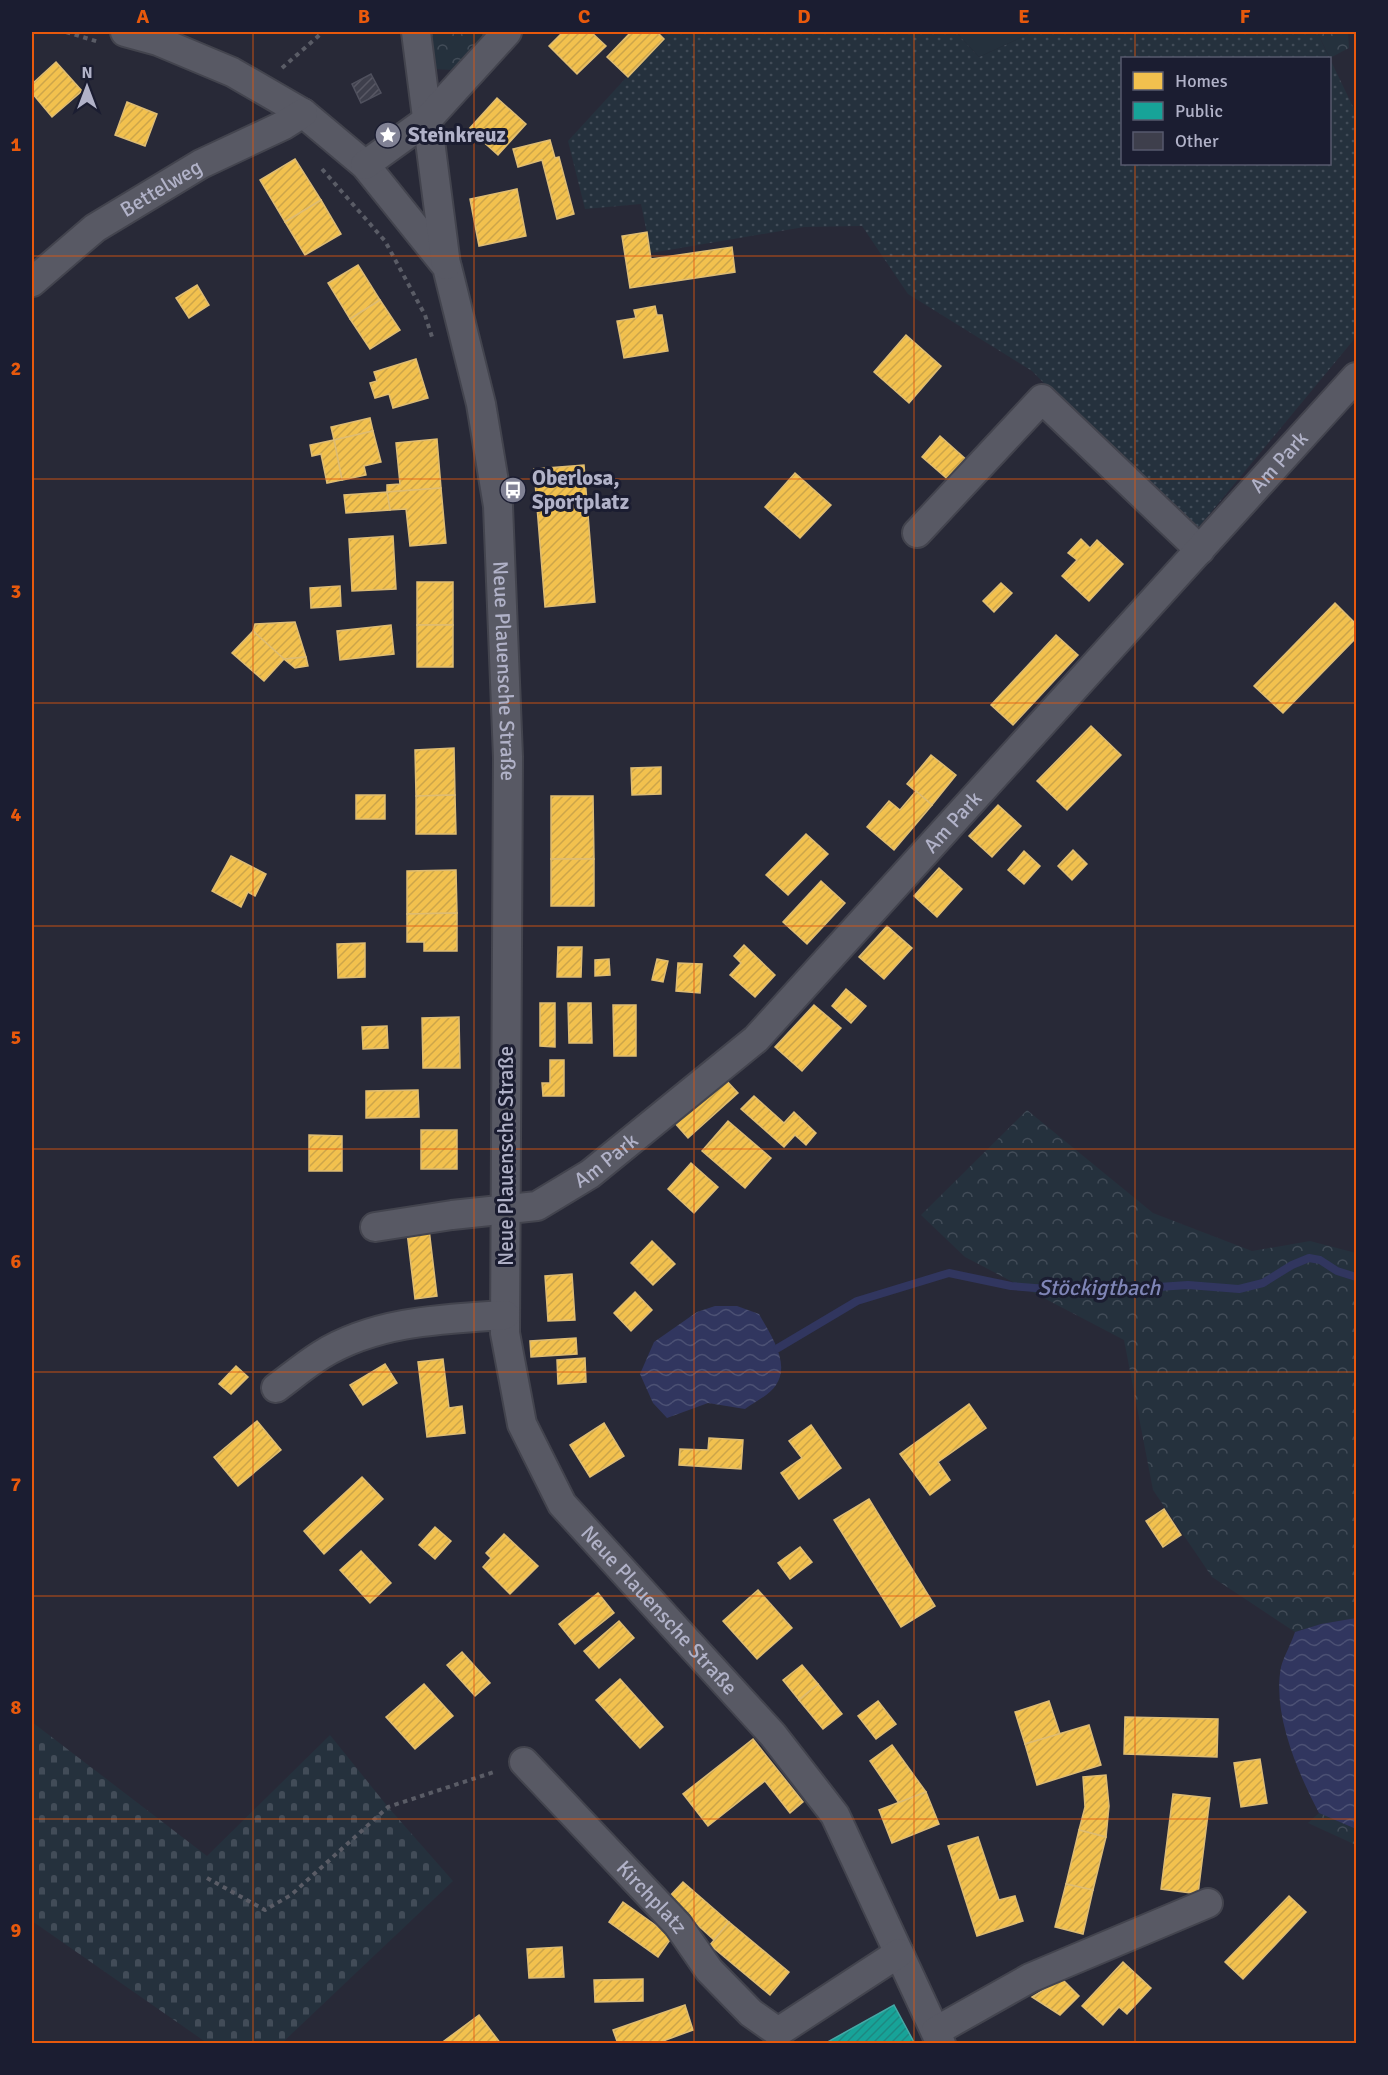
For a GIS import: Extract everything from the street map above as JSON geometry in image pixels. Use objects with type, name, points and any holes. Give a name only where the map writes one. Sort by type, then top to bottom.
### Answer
[{"type":"street","name":"Neue Plauensche Straße","points":[[125,32],[179,50],[232,72],[303,113],[365,165],[447,267],[481,404],[498,506],[508,757],[505,1333],[522,1424],[562,1504],[773,1734],[835,1815],[938,2037]]},
{"type":"street","points":[[416,32],[447,267]]},
{"type":"street","points":[[365,165],[426,121],[507,32]]},
{"type":"street","name":"Bettelweg","points":[[32,282],[95,228],[201,164],[284,125],[303,113]]},
{"type":"street","name":"Am Park","points":[[375,1227],[452,1215],[537,1206],[590,1174],[756,1039],[1356,377]]},
{"type":"street","points":[[917,532],[1042,399],[1200,550]]},
{"type":"street","points":[[276,1388],[322,1354],[372,1332],[431,1320],[505,1315]]},
{"type":"street","name":"Kirchplatz","points":[[524,1762],[678,1925],[708,1970],[751,2013],[781,2038],[899,1953]]},
{"type":"street","points":[[938,2037],[1030,1978],[1208,1903]]},
{"type":"path","points":[[261,88],[322,32]]},
{"type":"path","points":[[315,161],[385,241],[425,315],[435,345]]},
{"type":"path","points":[[207,1878],[265,1910],[291,1895],[388,1807],[524,1762]]},
{"type":"green space","points":[[429,32],[488,32],[453,70],[434,69]]},
{"type":"green space","points":[[668,32],[956,32],[979,57],[1033,32],[1317,32],[1330,57],[1121,57],[1121,165],[1331,165],[1331,61],[1356,113],[1356,337],[1193,534],[1032,371],[908,294],[862,226],[804,227],[651,253],[641,204],[585,209],[568,141]]},
{"type":"green space","points":[[956,32],[1033,32],[979,57]]},
{"type":"green space","points":[[1317,32],[1348,32],[1349,48],[1330,57]]},
{"type":"green space","points":[[1027,1110],[1153,1213],[1252,1251],[1310,1241],[1356,1253],[1356,1618],[1321,1624],[1295,1632],[1212,1577],[1153,1490],[1124,1340],[965,1257],[921,1215]]},
{"type":"green space","points":[[32,1722],[207,1856],[330,1735],[388,1807],[453,1881],[282,2043],[207,2043],[32,1921]]},
{"type":"green space","points":[[1319,1813],[1356,1829],[1356,1845],[1308,1823]]},
{"type":"water","points":[[715,1306],[737,1306],[759,1314],[777,1349],[781,1367],[780,1376],[770,1392],[745,1409],[708,1403],[667,1418],[653,1403],[640,1374],[654,1342],[697,1312]]},
{"type":"water","points":[[1356,1618],[1356,1829],[1319,1813],[1295,1762],[1289,1743],[1280,1704],[1279,1685],[1281,1667],[1295,1632],[1321,1624]]},
{"type":"building: Homes","points":[[563,32],[591,32],[606,46],[577,74],[549,46]]},
{"type":"building: Homes","points":[[631,32],[657,32],[664,39],[628,77],[607,57]]},
{"type":"building: Homes","points":[[56,62],[82,91],[52,117],[32,93],[32,84]]},
{"type":"building: Homes","points":[[497,98],[526,124],[498,155],[469,129]]},
{"type":"building: Homes","points":[[127,102],[157,114],[145,146],[115,135]]},
{"type":"building: Homes","points":[[550,140],[555,158],[559,157],[574,214],[557,219],[542,160],[518,167],[513,149]]},
{"type":"building: Homes","points":[[295,159],[321,200],[285,222],[260,180]]},
{"type":"building: Homes","points":[[517,189],[526,236],[479,246],[470,199]]},
{"type":"building: Homes","points":[[321,200],[341,234],[305,255],[285,222]]},
{"type":"building: Homes","points":[[647,232],[651,259],[732,247],[735,272],[630,288],[622,236]]},
{"type":"building: Homes","points":[[358,265],[380,300],[350,319],[328,283]]},
{"type":"building: Homes","points":[[197,285],[209,305],[189,318],[176,298]]},
{"type":"building: Homes","points":[[380,300],[400,330],[370,349],[350,319]]},
{"type":"building: Homes","points":[[655,306],[657,315],[662,315],[668,351],[624,358],[617,321],[636,318],[634,310]]},
{"type":"building: Homes","points":[[906,335],[941,366],[909,403],[874,372]]},
{"type":"building: Homes","points":[[416,359],[428,398],[393,408],[389,394],[375,398],[370,383],[377,381],[374,372]]},
{"type":"building: Homes","points":[[370,418],[373,431],[334,440],[331,427]]},
{"type":"building: Homes","points":[[373,431],[381,462],[364,466],[366,475],[342,480],[334,440]]},
{"type":"building: Homes","points":[[940,436],[969,462],[952,483],[922,457]]},
{"type":"building: Homes","points":[[437,439],[441,488],[387,492],[387,485],[400,484],[396,443]]},
{"type":"building: Homes","points":[[334,440],[342,480],[327,483],[321,454],[312,456],[310,445]]},
{"type":"building: Homes","points":[[584,465],[595,602],[545,607],[534,469]]},
{"type":"building: Homes","points":[[795,473],[831,505],[800,538],[765,507]]},
{"type":"building: Homes","points":[[441,488],[446,543],[410,546],[406,509],[390,510],[387,492]]},
{"type":"building: Homes","points":[[387,492],[390,510],[346,513],[344,495]]},
{"type":"building: Homes","points":[[393,536],[396,589],[352,591],[349,539]]},
{"type":"building: Homes","points":[[1081,539],[1090,548],[1097,540],[1123,564],[1089,601],[1062,576],[1077,560],[1068,553]]},
{"type":"building: Homes","points":[[417,582],[453,582],[453,625],[417,625]]},
{"type":"building: Homes","points":[[1001,583],[1012,593],[994,612],[983,601]]},
{"type":"building: Homes","points":[[340,586],[341,606],[311,608],[310,588]]},
{"type":"building: Homes","points":[[1335,603],[1356,624],[1356,638],[1283,713],[1254,686]]},
{"type":"building: Homes","points":[[295,622],[306,657],[284,659],[253,631],[255,624]]},
{"type":"building: Homes","points":[[391,625],[394,654],[340,660],[337,631]]},
{"type":"building: Homes","points":[[417,625],[453,625],[453,667],[417,667]]},
{"type":"building: Homes","points":[[253,631],[284,659],[264,681],[232,653]]},
{"type":"building: Homes","points":[[1056,635],[1078,655],[1013,725],[991,705]]},
{"type":"building: Homes","points":[[306,657],[308,666],[295,668],[284,659]]},
{"type":"building: Homes","points":[[1091,726],[1121,755],[1067,810],[1037,781]]},
{"type":"building: Homes","points":[[454,748],[455,795],[416,796],[415,750]]},
{"type":"building: Homes","points":[[931,755],[956,775],[932,805],[907,784]]},
{"type":"building: Homes","points":[[661,767],[661,794],[632,795],[631,768]]},
{"type":"building: Homes","points":[[916,791],[932,805],[894,850],[867,827],[889,801],[900,810]]},
{"type":"building: Homes","points":[[356,795],[385,795],[385,819],[356,819]]},
{"type":"building: Homes","points":[[455,795],[456,834],[416,834],[416,796]]},
{"type":"building: Homes","points":[[551,796],[593,796],[594,859],[551,859]]},
{"type":"building: Homes","points":[[998,805],[1021,826],[992,857],[969,836]]},
{"type":"building: Homes","points":[[806,834],[828,854],[788,895],[766,875]]},
{"type":"building: Homes","points":[[1073,850],[1087,864],[1072,880],[1058,866]]},
{"type":"building: Homes","points":[[1024,851],[1040,866],[1024,884],[1008,870]]},
{"type":"building: Homes","points":[[231,856],[266,874],[255,896],[248,892],[241,907],[212,891]]},
{"type":"building: Homes","points":[[551,859],[594,859],[594,906],[551,906]]},
{"type":"building: Homes","points":[[939,868],[962,889],[937,917],[914,896]]},
{"type":"building: Homes","points":[[456,870],[457,913],[407,914],[407,871]]},
{"type":"building: Homes","points":[[821,881],[845,903],[807,944],[783,922]]},
{"type":"building: Homes","points":[[457,913],[457,951],[424,951],[424,942],[407,942],[407,914]]},
{"type":"building: Homes","points":[[887,926],[912,948],[884,979],[859,957]]},
{"type":"building: Homes","points":[[365,943],[365,977],[338,978],[337,944]]},
{"type":"building: Homes","points":[[744,945],[775,975],[755,997],[730,975],[741,963],[734,956]]},
{"type":"building: Homes","points":[[558,947],[582,947],[581,977],[557,977]]},
{"type":"building: Homes","points":[[609,959],[610,975],[595,976],[595,960]]},
{"type":"building: Homes","points":[[657,959],[668,961],[663,982],[652,980]]},
{"type":"building: Homes","points":[[678,963],[702,964],[700,993],[676,991]]},
{"type":"building: Homes","points":[[846,989],[866,1006],[851,1023],[832,1006]]},
{"type":"building: Homes","points":[[540,1003],[555,1003],[555,1047],[540,1046]]},
{"type":"building: Homes","points":[[568,1003],[591,1003],[592,1043],[569,1043]]},
{"type":"building: Homes","points":[[613,1005],[636,1005],[636,1056],[614,1056]]},
{"type":"building: Homes","points":[[814,1005],[841,1028],[802,1071],[775,1047]]},
{"type":"building: Homes","points":[[459,1017],[460,1068],[423,1068],[422,1018]]},
{"type":"building: Homes","points":[[387,1026],[388,1048],[363,1049],[362,1027]]},
{"type":"building: Homes","points":[[550,1060],[564,1060],[564,1096],[543,1096],[542,1083],[550,1083]]},
{"type":"building: Homes","points":[[724,1078],[738,1093],[688,1138],[674,1122]]},
{"type":"building: Homes","points":[[418,1090],[419,1117],[366,1118],[366,1091]]},
{"type":"building: Homes","points":[[754,1096],[784,1123],[794,1112],[816,1133],[806,1145],[795,1135],[784,1147],[741,1109]]},
{"type":"building: Homes","points":[[728,1121],[771,1158],[745,1188],[702,1151]]},
{"type":"building: Homes","points":[[421,1130],[457,1130],[457,1169],[421,1169]]},
{"type":"building: Homes","points":[[309,1135],[342,1136],[342,1171],[309,1171]]},
{"type":"building: Homes","points":[[691,1163],[718,1187],[694,1213],[668,1189]]},
{"type":"building: Homes","points":[[429,1229],[437,1296],[415,1299],[407,1232]]},
{"type":"building: Homes","points":[[652,1241],[675,1264],[653,1285],[631,1263]]},
{"type":"building: Homes","points":[[572,1274],[575,1320],[548,1321],[545,1276]]},
{"type":"building: Homes","points":[[635,1292],[652,1310],[631,1331],[614,1313]]},
{"type":"building: Homes","points":[[576,1338],[577,1354],[531,1357],[530,1341]]},
{"type":"building: Homes","points":[[585,1358],[586,1382],[558,1384],[557,1360]]},
{"type":"building: Homes","points":[[443,1359],[449,1408],[462,1406],[465,1433],[427,1437],[418,1362]]},
{"type":"building: Homes","points":[[385,1364],[397,1383],[363,1405],[350,1385]]},
{"type":"building: Homes","points":[[236,1366],[248,1377],[231,1394],[219,1384]]},
{"type":"building: Homes","points":[[969,1404],[986,1428],[938,1462],[950,1480],[930,1495],[900,1454]]},
{"type":"building: Homes","points":[[257,1421],[281,1450],[238,1486],[214,1457]]},
{"type":"building: Homes","points":[[604,1423],[624,1456],[590,1477],[570,1445]]},
{"type":"building: Homes","points":[[811,1425],[841,1468],[799,1499],[781,1473],[802,1458],[789,1441]]},
{"type":"building: Homes","points":[[709,1438],[743,1440],[741,1469],[679,1465],[680,1449],[708,1450]]},
{"type":"building: Homes","points":[[362,1477],[383,1499],[324,1554],[304,1531]]},
{"type":"building: Homes","points":[[869,1499],[935,1606],[901,1627],[834,1520]]},
{"type":"building: Homes","points":[[1164,1509],[1181,1535],[1163,1547],[1146,1521]]},
{"type":"building: Homes","points":[[435,1527],[451,1541],[435,1559],[419,1545]]},
{"type":"building: Homes","points":[[504,1534],[538,1566],[510,1594],[483,1567],[491,1558],[486,1553]]},
{"type":"building: Homes","points":[[800,1547],[812,1562],[790,1579],[778,1563]]},
{"type":"building: Homes","points":[[361,1551],[391,1583],[370,1603],[340,1570]]},
{"type":"building: Homes","points":[[758,1590],[792,1628],[757,1659],[723,1621]]},
{"type":"building: Homes","points":[[598,1593],[614,1613],[575,1644],[559,1624]]},
{"type":"building: Homes","points":[[619,1621],[634,1638],[599,1668],[584,1651]]},
{"type":"building: Homes","points":[[462,1652],[490,1683],[475,1696],[447,1665]]},
{"type":"building: Homes","points":[[802,1665],[818,1684],[799,1700],[783,1680]]},
{"type":"building: Homes","points":[[620,1679],[663,1727],[640,1748],[596,1700]]},
{"type":"building: Homes","points":[[424,1684],[453,1716],[415,1749],[386,1717]]},
{"type":"building: Homes","points":[[818,1684],[842,1714],[823,1729],[799,1700]]},
{"type":"building: Homes","points":[[878,1701],[896,1724],[876,1739],[858,1716]]},
{"type":"building: Homes","points":[[1049,1701],[1060,1734],[1025,1744],[1015,1712]]},
{"type":"building: Homes","points":[[1125,1717],[1218,1719],[1217,1757],[1124,1754]]},
{"type":"building: Homes","points":[[1089,1725],[1101,1765],[1037,1785],[1025,1744]]},
{"type":"building: Homes","points":[[753,1739],[803,1802],[790,1813],[765,1781],[708,1826],[683,1794]]},
{"type":"building: Homes","points":[[892,1745],[926,1792],[899,1803],[870,1761]]},
{"type":"building: Homes","points":[[1260,1759],[1267,1803],[1241,1807],[1234,1763]]},
{"type":"building: Homes","points":[[1106,1775],[1109,1806],[1106,1837],[1079,1830],[1085,1807],[1083,1777]]},
{"type":"building: Homes","points":[[926,1792],[939,1824],[892,1843],[879,1810]]},
{"type":"building: Homes","points":[[1173,1794],[1210,1798],[1198,1894],[1161,1889]]},
{"type":"building: Homes","points":[[1079,1830],[1106,1837],[1093,1890],[1066,1884]]},
{"type":"building: Homes","points":[[978,1837],[999,1900],[1015,1896],[1023,1921],[977,1936],[948,1846]]},
{"type":"building: Homes","points":[[683,1882],[729,1922],[714,1940],[668,1898]]},
{"type":"building: Homes","points":[[1066,1884],[1093,1890],[1083,1934],[1055,1927]]},
{"type":"building: Homes","points":[[1289,1896],[1306,1912],[1243,1979],[1225,1962]]},
{"type":"building: Homes","points":[[623,1902],[672,1937],[658,1957],[609,1922]]},
{"type":"building: Homes","points":[[729,1922],[789,1972],[770,1995],[710,1945]]},
{"type":"building: Homes","points":[[562,1947],[564,1977],[529,1978],[527,1949]]},
{"type":"building: Homes","points":[[1123,1962],[1151,1988],[1127,2014],[1119,2007],[1103,2025],[1082,2006]]},
{"type":"building: Homes","points":[[643,1979],[643,2001],[595,2002],[594,1980]]},
{"type":"building: Homes","points":[[1062,1979],[1079,1996],[1060,2015],[1032,1997]]},
{"type":"building: Homes","points":[[685,2005],[693,2030],[655,2044],[618,2044],[613,2030]]},
{"type":"building: Homes","points":[[479,2015],[501,2044],[440,2044]]},
{"type":"building: Public","points":[[894,2005],[915,2044],[824,2044]]},
{"type":"building: Other","points":[[371,74],[381,93],[361,103],[352,84]]},
{"type":"waterway","name":"Stöckigtbach","points":[[778,1348],[857,1301],[949,1273],[1011,1286],[1085,1292],[1188,1285],[1239,1289],[1263,1283],[1292,1265],[1309,1258],[1320,1260],[1337,1271],[1356,1277]]},
{"type":"place","name":"Steinkreuz","points":[[388,135]]},
{"type":"place","name":"Oberlosa, Sportplatz","points":[[513,490]]}]
